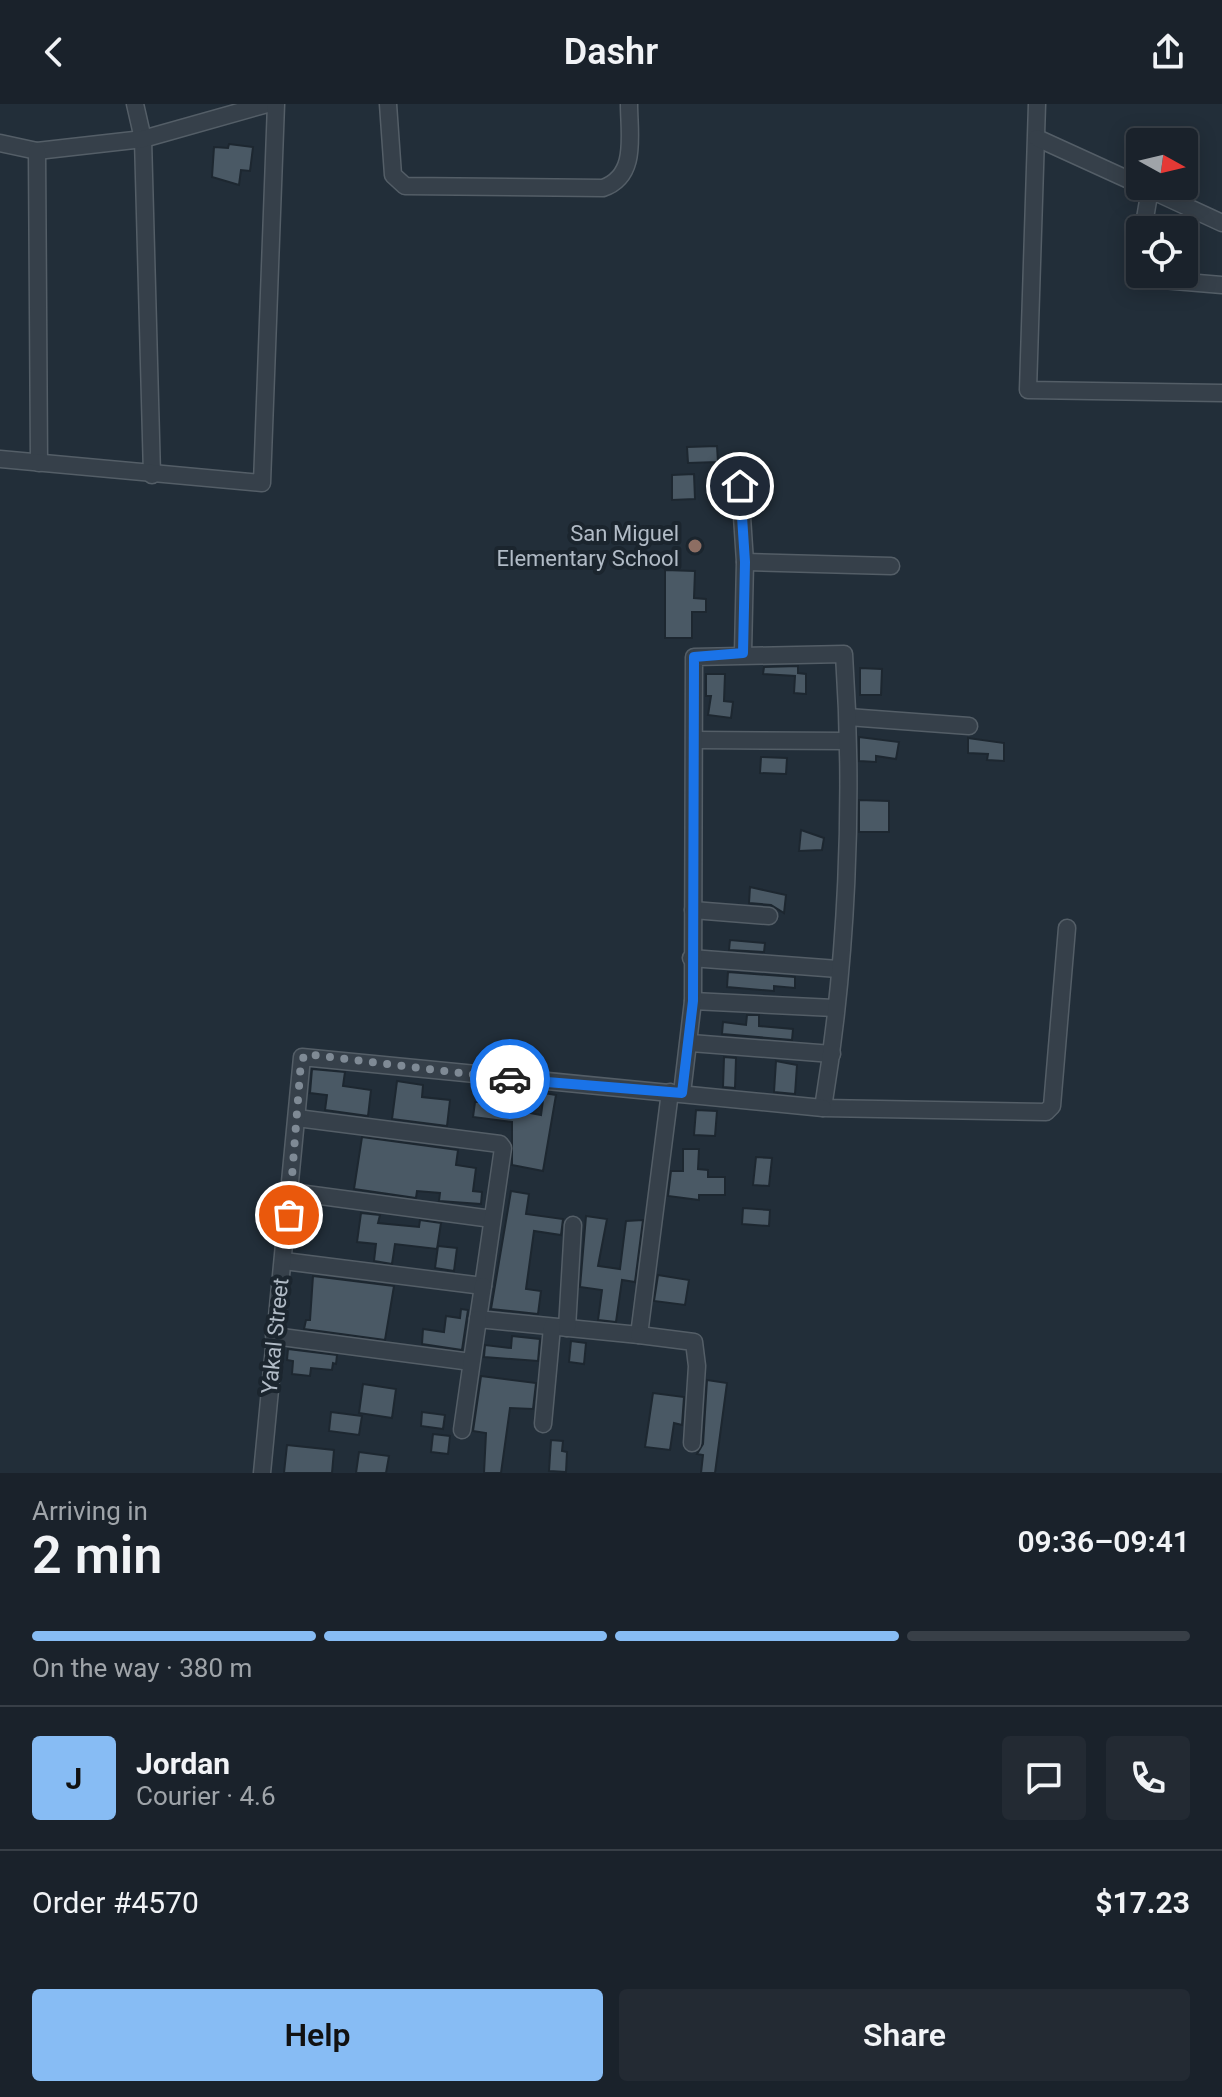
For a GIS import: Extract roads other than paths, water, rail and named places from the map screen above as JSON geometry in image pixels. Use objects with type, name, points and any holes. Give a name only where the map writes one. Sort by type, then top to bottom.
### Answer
[{"type":"street","points":[[135,104],[143,139],[152,475]]},
{"type":"street","points":[[0,143],[37,151],[143,139],[267,104]]},
{"type":"street","points":[[0,459],[262,483],[276,104]]},
{"type":"street","points":[[388,104],[393,175],[405,186],[603,188],[614,184],[626,169],[629,104]]},
{"type":"street","points":[[1037,104],[1028,390],[1222,393]]},
{"type":"street","points":[[1037,138],[1126,179]]},
{"type":"street","points":[[37,151],[39,463]]},
{"type":"street","points":[[1172,200],[1222,223]]},
{"type":"street","points":[[1198,283],[1222,285]]},
{"type":"street","points":[[740,486],[745,562],[743,653]]},
{"type":"street","points":[[745,562],[891,566]]},
{"type":"street","points":[[639,1335],[676,1093],[691,1043],[696,740],[694,657],[743,653],[844,654],[848,717],[847,840],[832,1054],[823,1108]]},
{"type":"street","points":[[848,717],[969,726]]},
{"type":"street","points":[[696,740],[847,741]]},
{"type":"street","points":[[693,910],[769,916]]},
{"type":"street","points":[[676,1093],[823,1108],[1046,1112],[1052,1106],[1067,928]]},
{"type":"street","points":[[691,958],[838,969]]},
{"type":"street","points":[[693,1001],[834,1008]]},
{"type":"street","points":[[691,1043],[832,1054]]},
{"type":"street","name":"Yakal Street","points":[[262,1473],[302,1057],[513,1080],[676,1093]]},
{"type":"street","points":[[297,1118],[500,1144],[503,1148],[462,1430]]},
{"type":"street","points":[[291,1192],[492,1219]]},
{"type":"street","points":[[543,1424],[573,1225]]},
{"type":"street","points":[[284,1261],[483,1286]]},
{"type":"street","points":[[478,1319],[694,1342],[697,1366],[692,1443]]},
{"type":"street","points":[[274,1336],[471,1362]]},
{"type":"place","name":"San Miguel Elementary School","points":[[695,546]]}]
